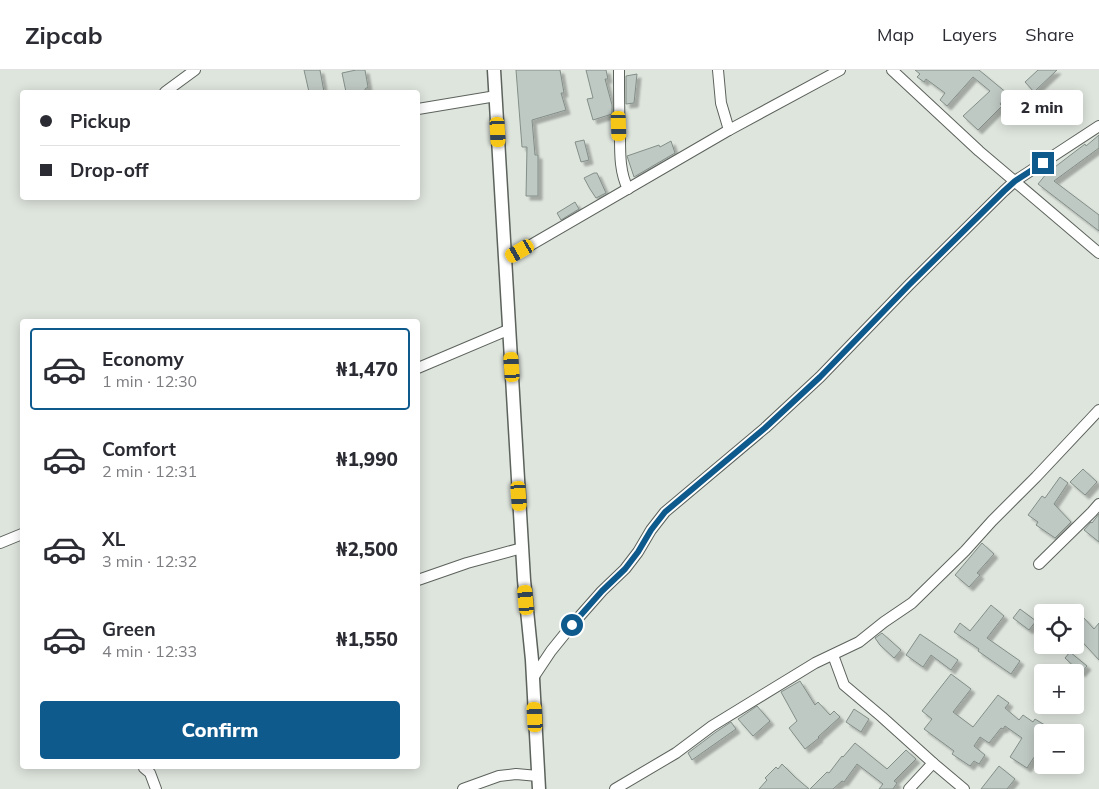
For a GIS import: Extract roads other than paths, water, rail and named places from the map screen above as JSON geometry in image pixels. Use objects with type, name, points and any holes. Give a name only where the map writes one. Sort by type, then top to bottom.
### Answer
[{"type":"street","points":[[168,90],[195,70]]},
{"type":"street","points":[[463,789],[499,776],[516,774],[539,782],[533,678],[522,548],[494,70]]},
{"type":"street","points":[[619,70],[621,162],[624,181],[628,189]]},
{"type":"street","points":[[718,70],[721,103],[729,130]]},
{"type":"street","points":[[505,260],[729,130],[840,70]]},
{"type":"street","points":[[892,70],[979,151],[1099,253]]},
{"type":"street","points":[[420,109],[496,96]]},
{"type":"street","points":[[533,678],[572,625],[602,591],[625,569],[665,512],[765,428],[799,396],[1015,181],[1099,126]]},
{"type":"street","points":[[420,367],[510,329]]},
{"type":"street","points":[[615,789],[676,753],[712,726],[815,664],[859,642],[912,603],[965,551],[1099,410]]},
{"type":"street","points":[[1039,564],[1099,504]]},
{"type":"street","points":[[0,543],[20,535]]},
{"type":"street","points":[[420,579],[467,563],[522,548]]},
{"type":"street","points":[[834,655],[844,686],[964,789]]},
{"type":"street","points":[[909,789],[933,763]]},
{"type":"street","points":[[145,769],[150,773],[156,789]]}]
